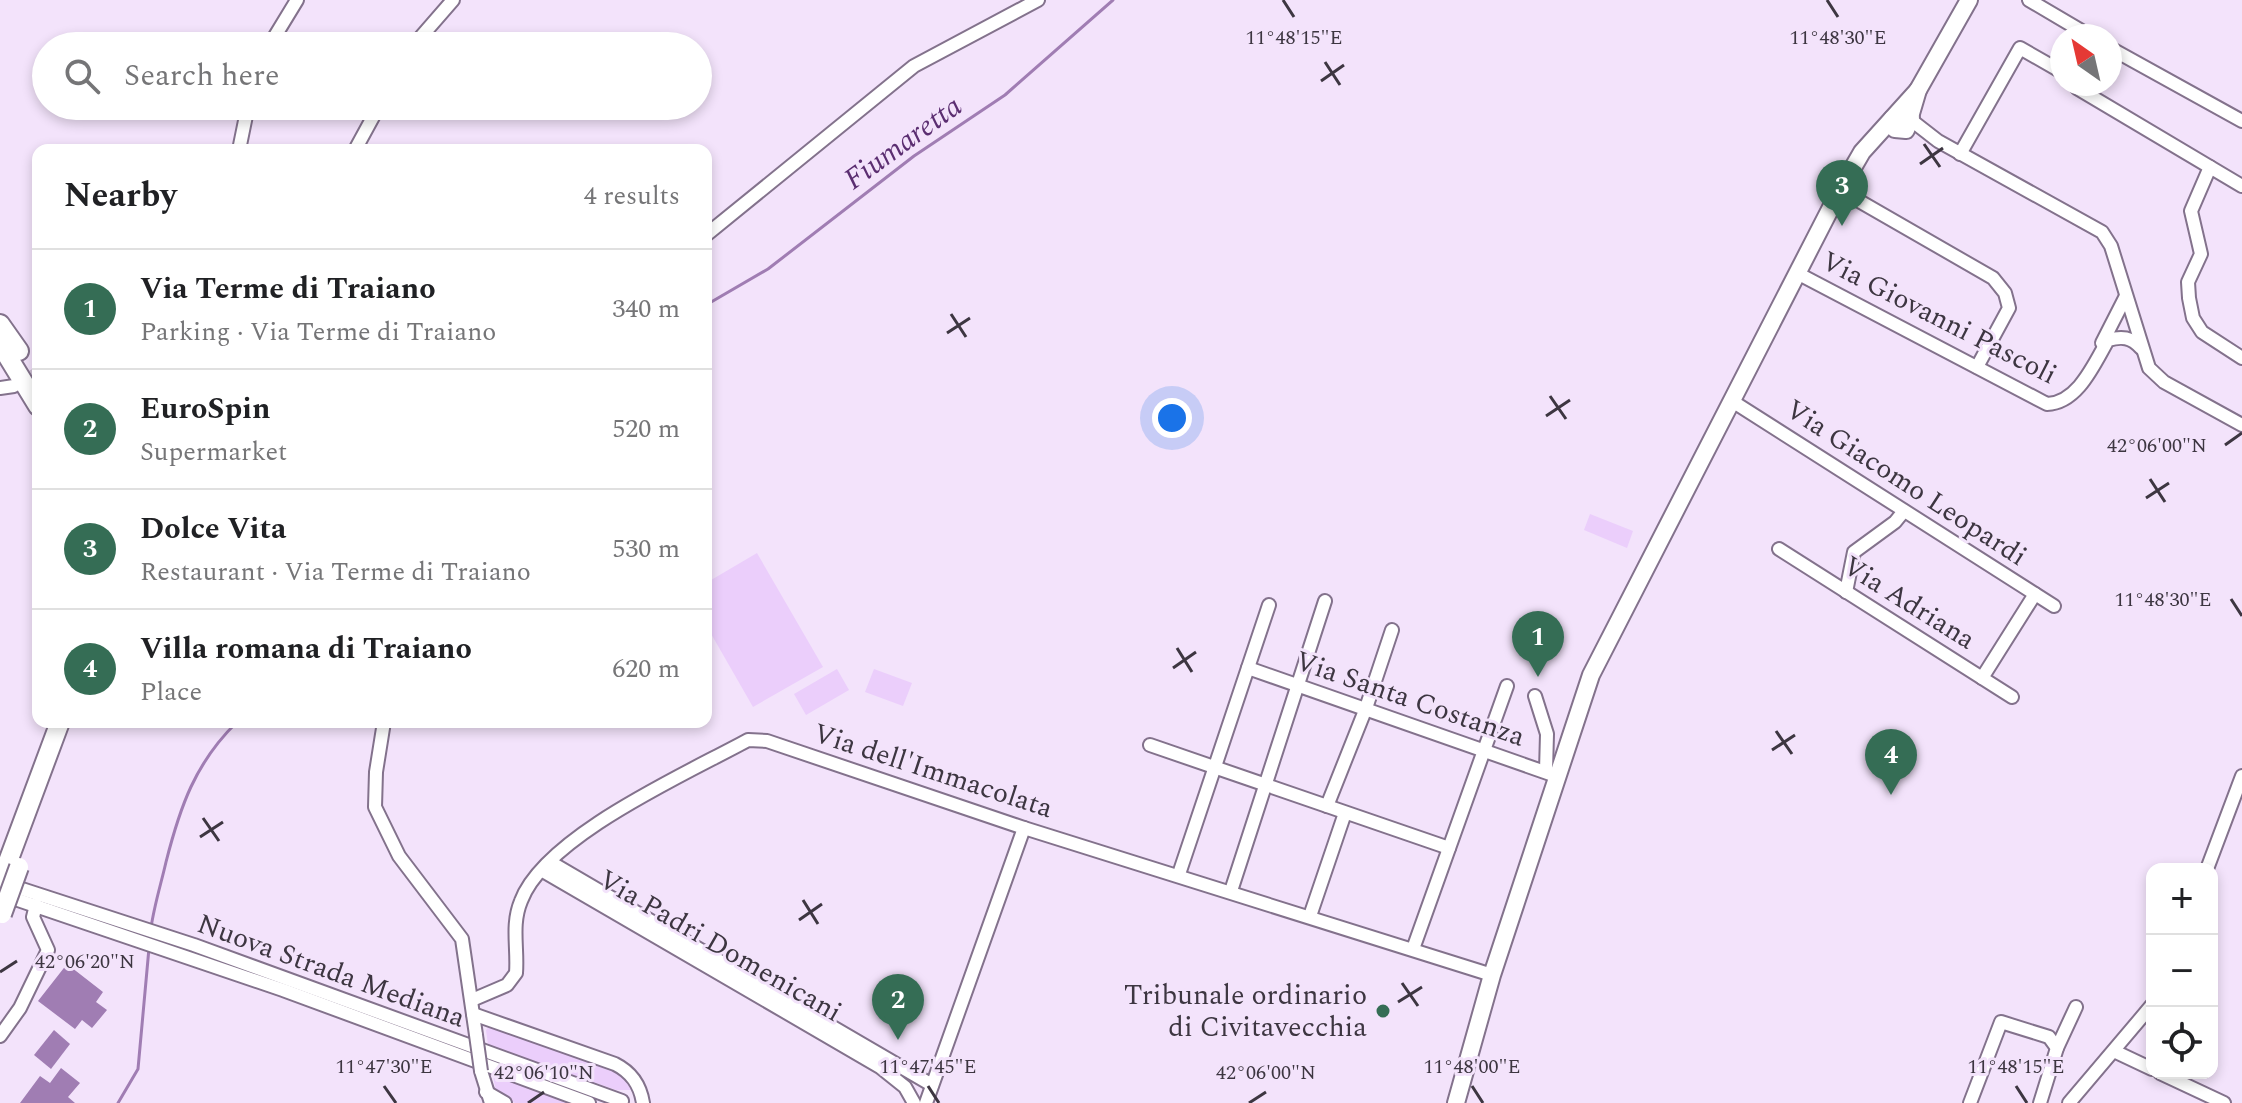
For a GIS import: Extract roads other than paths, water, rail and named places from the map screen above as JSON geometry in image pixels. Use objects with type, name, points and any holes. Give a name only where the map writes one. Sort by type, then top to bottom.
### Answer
[{"type":"highway","points":[[0,324],[32,371]]},
{"type":"highway","points":[[0,344],[32,396]]},
{"type":"highway","points":[[1,917],[8,872],[58,728]]},
{"type":"highway","points":[[8,872],[69,728]]},
{"type":"main road","points":[[1456,1103],[1551,773],[1591,675],[1840,190],[1862,152],[1902,122],[1969,0]]},
{"type":"street","points":[[278,32],[297,0]]},
{"type":"street","points":[[425,32],[453,0]]},
{"type":"street","points":[[712,230],[914,66],[1038,0]]},
{"type":"street","points":[[2029,0],[2070,24]]},
{"type":"street","points":[[1960,154],[2020,48],[2050,65]]},
{"type":"street","points":[[2122,55],[2242,121]]},
{"type":"street","points":[[2090,96],[2242,186]]},
{"type":"street","points":[[240,144],[245,120]]},
{"type":"street","points":[[358,144],[371,120]]},
{"type":"street","points":[[1902,122],[2102,232],[2111,246],[2149,368],[2164,382],[2242,425]]},
{"type":"street","points":[[2210,167],[2191,211],[2201,254],[2188,282],[2189,298],[2193,318],[2202,332],[2242,358]]},
{"type":"street","points":[[1840,190],[1993,278],[2005,293],[2009,308],[1977,367]]},
{"type":"street","name":"Via Giovanni Pascoli","points":[[1797,273],[2047,404],[2059,403],[2079,387],[2099,354]]},
{"type":"street","points":[[2099,354],[2104,337],[2126,296]]},
{"type":"street","points":[[2099,354],[2108,340],[2120,337],[2134,340],[2142,348]]},
{"type":"street","name":"Via Giacomo Leopardi","points":[[1732,401],[2054,606]]},
{"type":"street","points":[[1846,592],[1854,552],[1895,522],[1904,511]]},
{"type":"street","name":"Via Adriana","points":[[1779,549],[2012,697]]},
{"type":"street","points":[[1982,678],[2035,594]]},
{"type":"street","points":[[1231,891],[1325,601]]},
{"type":"street","points":[[1179,874],[1269,605]]},
{"type":"street","points":[[1327,806],[1366,708],[1392,630]]},
{"type":"street","name":"Via Santa Costanza","points":[[1248,668],[1551,773]]},
{"type":"street","points":[[1413,949],[1507,686]]},
{"type":"street","points":[[1535,696],[1547,734],[1551,773]]},
{"type":"street","points":[[383,728],[376,772],[375,807],[399,856],[462,939],[481,1071],[488,1097],[505,1103]]},
{"type":"street","name":"Via dell'Immacolata","points":[[472,1000],[507,985],[516,973],[514,927],[521,898],[546,866],[600,821],[748,740],[767,741],[1024,828],[1179,874],[1492,975]]},
{"type":"street","points":[[1150,745],[1449,848]]},
{"type":"street","points":[[2210,863],[2242,776]]},
{"type":"street","points":[[2211,863],[2242,798]]},
{"type":"street","points":[[1310,916],[1345,813]]},
{"type":"street","points":[[926,1090],[1024,828]]},
{"type":"street","name":"Via Padri Domenicani","points":[[546,866],[926,1090]]},
{"type":"street","name":"Via Padri Domenicani","points":[[546,866],[880,1067],[911,1097],[926,1090]]},
{"type":"street","name":"Nuova Strada Mediana","points":[[132,930],[36,905],[20,895],[132,930],[589,1103]]},
{"type":"street","points":[[0,1036],[20,1008],[48,950],[33,917],[36,905]]},
{"type":"street","name":"Nuova Strada Mediana","points":[[173,945],[622,1102],[634,1098],[642,1102]]},
{"type":"street","points":[[2040,1103],[2057,1048],[2076,1007]]},
{"type":"street","points":[[2069,1103],[2116,1052],[2150,1007]]},
{"type":"street","points":[[473,1014],[615,1064],[628,1071],[640,1088],[642,1102]]},
{"type":"street","points":[[1970,1103],[2001,1022],[2049,1037],[2057,1048]]},
{"type":"street","points":[[2116,1052],[2146,1066]]},
{"type":"street","points":[[2173,1079],[2224,1103]]},
{"type":"waterway","name":"Fiumaretta","points":[[712,302],[768,269],[914,156],[1005,95],[1113,0]]},
{"type":"waterway","name":"Fiumaretta","points":[[151,928],[166,862],[184,804],[210,753],[231,728]]},
{"type":"waterway","name":"Fiumaretta","points":[[118,1103],[138,1069],[149,948]]},
{"type":"tunnel","points":[[16,384],[32,376]]},
{"type":"place","name":"Dolce Vita","points":[[1842,226]]},
{"type":"place","name":"Via Terme di Traiano","points":[[1538,677]]},
{"type":"place","name":"Villa romana di Traiano","points":[[1891,795]]},
{"type":"place","name":"Tribunale ordinario di Civitavecchia","points":[[1383,1011]]},
{"type":"place","name":"EuroSpin","points":[[898,1040]]}]
